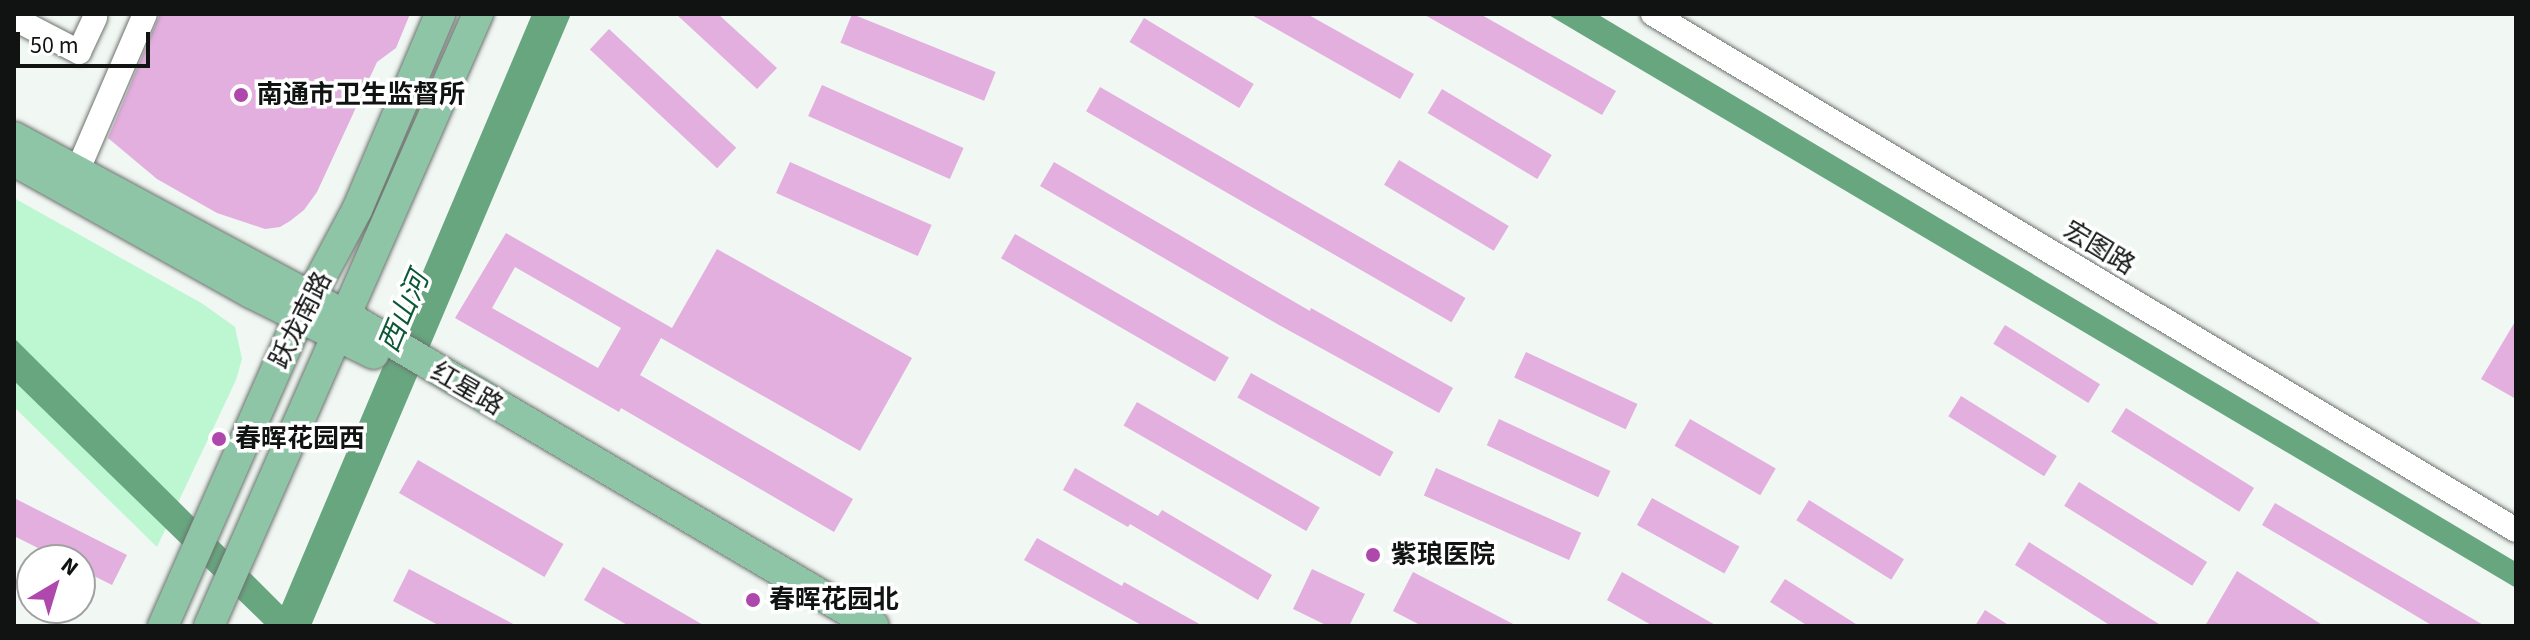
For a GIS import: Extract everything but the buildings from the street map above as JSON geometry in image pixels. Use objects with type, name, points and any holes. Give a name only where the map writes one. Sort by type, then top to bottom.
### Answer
[{"type":"main road","name":"跃龙南路","points":[[163,626],[305,308],[357,210],[440,14]]},
{"type":"main road","name":"跃龙南路","points":[[214,614],[478,14]]},
{"type":"main road","name":"红星路","points":[[14,137],[74,181],[383,348],[847,626]]},
{"type":"main road","name":"红星路","points":[[14,161],[74,181]]},
{"type":"main road","name":"红星路","points":[[425,374],[874,626]]},
{"type":"street","points":[[74,181],[145,14]]},
{"type":"street","name":"宏图路","points":[[1653,14],[2516,530]]},
{"type":"street","points":[[17,17],[79,52],[95,17]]},
{"type":"shaded area","points":[[532,14],[571,14],[311,626],[266,626],[14,381],[14,338],[282,605]]},
{"type":"shaded area","points":[[1547,14],[1597,14],[2516,562],[2516,588]]},
{"type":"shaded area","points":[[14,198],[203,304],[235,327],[242,359],[236,380],[157,547],[14,407]]},
{"type":"place","name":"南通市卫生监督所","points":[[241,95]]},
{"type":"place","name":"春晖花园西","points":[[219,439]]},
{"type":"place","name":"紫琅医院","points":[[1373,555]]},
{"type":"place","name":"春晖花园北","points":[[753,600]]},
{"type":"water label","name":"西山河","points":[[404,312]]}]
